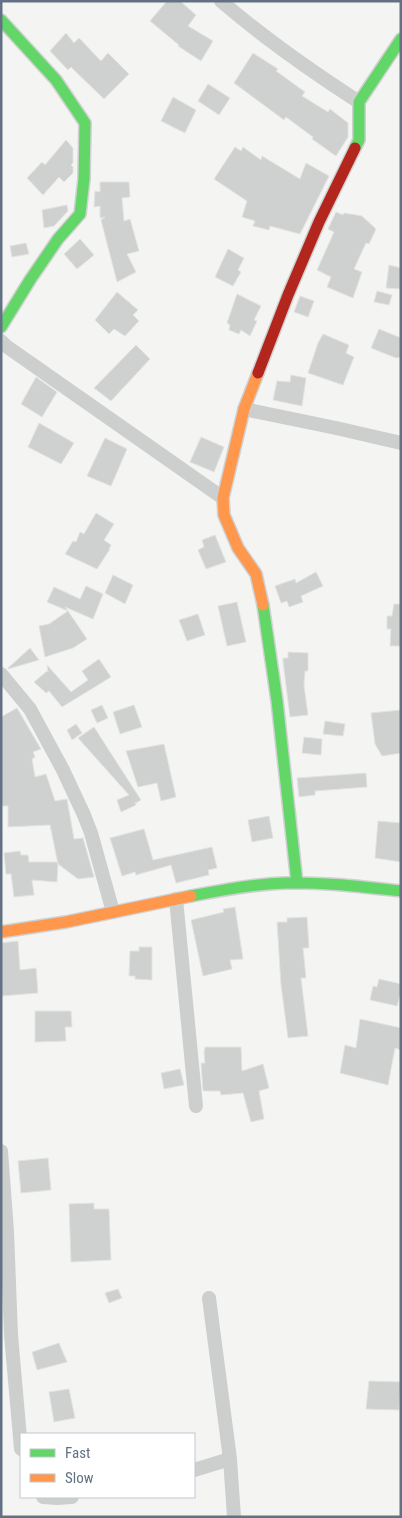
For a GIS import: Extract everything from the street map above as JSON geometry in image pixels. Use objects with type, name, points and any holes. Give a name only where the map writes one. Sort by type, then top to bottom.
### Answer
[{"type":"street","points":[[221,1],[314,72],[359,102]]},
{"type":"street","points":[[1,20],[56,80],[85,123],[84,179],[80,214],[58,239],[1,327]]},
{"type":"street","points":[[297,883],[277,701],[263,604],[256,574],[238,548],[224,515],[223,498],[244,409],[288,295],[319,222],[359,140],[359,102],[401,39]]},
{"type":"street","points":[[1,341],[223,498]]},
{"type":"street","points":[[244,409],[401,443]]},
{"type":"street","points":[[1,674],[30,709],[63,770],[91,833],[113,912]]},
{"type":"street","points":[[1,932],[44,927],[251,885],[297,883],[401,891]]},
{"type":"street","points":[[176,899],[196,1106]]},
{"type":"street","points":[[1,1151],[7,1231],[11,1335],[20,1438]]},
{"type":"street","points":[[210,1298],[230,1460],[234,1517]]},
{"type":"street","points":[[195,1470],[230,1460]]},
{"type":"building","points":[[167,1],[180,1],[196,15],[188,26],[213,41],[201,61],[178,46],[150,21]]},
{"type":"building","points":[[66,33],[74,43],[79,38],[101,61],[108,53],[129,74],[104,99],[71,67],[68,70],[50,51]]},
{"type":"building","points":[[253,53],[278,69],[276,71],[305,92],[302,96],[328,112],[330,109],[348,123],[348,137],[336,156],[286,117],[284,120],[234,83]]},
{"type":"building","points":[[208,84],[230,98],[219,115],[198,101]]},
{"type":"building","points":[[173,97],[196,110],[185,133],[161,121]]},
{"type":"building","points":[[66,140],[73,148],[73,163],[71,165],[73,173],[64,182],[59,177],[43,195],[27,178],[42,162],[45,165]]},
{"type":"building","points":[[235,147],[241,151],[243,147],[261,160],[262,156],[300,179],[306,163],[329,176],[300,234],[270,226],[269,230],[253,226],[255,221],[242,217],[247,201],[214,179]]},
{"type":"building","points":[[100,182],[129,182],[130,197],[122,198],[124,221],[130,219],[139,251],[127,254],[136,272],[117,282],[101,220],[105,217],[100,218],[100,206],[94,207],[95,191],[100,192]]},
{"type":"building","points":[[67,205],[68,211],[54,226],[44,228],[42,210]]},
{"type":"building","points":[[336,212],[343,215],[344,213],[362,216],[376,229],[369,244],[366,243],[354,269],[362,272],[353,298],[327,287],[331,277],[317,270],[334,232],[328,229]]},
{"type":"building","points":[[80,239],[94,255],[77,269],[64,254]]},
{"type":"building","points":[[26,243],[29,254],[12,257],[10,246]]},
{"type":"building","points":[[228,249],[244,258],[238,270],[241,272],[233,286],[215,277]]},
{"type":"building","points":[[389,265],[401,268],[401,289],[386,288]]},
{"type":"building","points":[[377,291],[392,295],[389,305],[374,302]]},
{"type":"building","points":[[117,292],[138,310],[133,315],[139,321],[125,336],[114,329],[109,334],[95,320]]},
{"type":"building","points":[[237,294],[261,306],[254,320],[257,321],[250,336],[241,330],[239,334],[229,330],[230,325],[227,323]]},
{"type":"building","points":[[300,296],[314,301],[308,317],[294,312]]},
{"type":"building","points":[[379,329],[401,338],[401,357],[396,358],[371,348]]},
{"type":"building","points":[[323,334],[349,345],[346,353],[354,357],[343,385],[308,373]]},
{"type":"building","points":[[136,345],[150,359],[111,401],[94,388]]},
{"type":"building","points":[[291,375],[306,378],[302,406],[273,400],[277,381],[290,382]]},
{"type":"building","points":[[36,377],[57,392],[42,417],[21,404]]},
{"type":"building","points":[[39,423],[74,443],[61,464],[28,447]]},
{"type":"building","points":[[201,437],[224,447],[214,472],[190,462]]},
{"type":"building","points":[[105,438],[127,449],[111,486],[87,476]]},
{"type":"building","points":[[96,513],[114,524],[104,540],[111,545],[110,549],[97,569],[65,554],[73,541],[76,542],[80,532],[84,534]]},
{"type":"building","points":[[215,535],[226,562],[206,569],[198,550],[204,547],[202,540]]},
{"type":"building","points":[[316,572],[323,586],[301,596],[303,602],[289,607],[287,601],[281,603],[275,586],[295,579],[296,583]]},
{"type":"building","points":[[113,575],[133,585],[125,604],[105,593]]},
{"type":"building","points":[[86,586],[103,594],[93,619],[65,607],[68,611],[47,602],[54,587],[80,599]]},
{"type":"building","points":[[237,602],[246,642],[227,646],[218,606]]},
{"type":"building","points":[[394,604],[401,604],[401,646],[390,646],[391,629],[387,629],[387,616],[392,616]]},
{"type":"building","points":[[68,611],[87,639],[73,648],[45,657],[39,626],[49,624]]},
{"type":"building","points":[[198,614],[205,635],[187,641],[179,620]]},
{"type":"building","points":[[30,648],[39,660],[8,669],[8,668]]},
{"type":"building","points":[[288,652],[308,653],[308,671],[305,671],[304,686],[308,715],[290,717],[283,661],[283,658],[288,658]]},
{"type":"building","points":[[99,659],[111,677],[62,707],[49,691],[46,693],[34,682],[48,672],[47,665],[71,692],[88,680],[82,671]]},
{"type":"building","points":[[102,705],[108,718],[97,723],[91,710]]},
{"type":"building","points":[[134,705],[142,727],[120,734],[113,712]]},
{"type":"building","points":[[17,708],[41,749],[33,752],[35,757],[32,759],[35,777],[46,774],[55,801],[67,799],[74,839],[83,838],[94,877],[78,879],[58,864],[50,825],[8,827],[8,806],[1,806],[1,717]]},
{"type":"building","points":[[401,710],[401,753],[382,756],[375,744],[371,713]]},
{"type":"building","points":[[325,721],[345,724],[343,736],[323,734]]},
{"type":"building","points":[[76,724],[82,733],[72,740],[67,730]]},
{"type":"building","points":[[94,727],[141,800],[135,802],[136,805],[121,812],[117,800],[129,795],[78,738]]},
{"type":"building","points":[[304,737],[322,739],[321,755],[302,753]]},
{"type":"building","points":[[164,744],[176,797],[161,801],[157,783],[138,787],[126,751]]},
{"type":"building","points":[[366,773],[367,787],[315,791],[315,795],[299,797],[297,778]]},
{"type":"building","points":[[269,816],[273,838],[252,842],[248,820]]},
{"type":"building","points":[[378,821],[401,823],[401,862],[375,858]]},
{"type":"building","points":[[144,829],[153,860],[212,847],[217,868],[208,870],[209,875],[176,883],[171,865],[136,875],[135,872],[122,876],[110,838]]},
{"type":"building","points":[[20,851],[21,855],[28,855],[29,862],[58,862],[57,882],[32,880],[34,895],[14,897],[11,874],[6,874],[4,853]]},
{"type":"building","points":[[235,907],[243,959],[230,960],[232,969],[203,976],[191,920],[224,912],[223,909]]},
{"type":"building","points":[[307,917],[309,948],[303,948],[306,978],[301,978],[308,1036],[288,1038],[281,985],[277,922],[287,922],[287,918]]},
{"type":"building","points":[[18,941],[20,970],[36,968],[38,993],[1,996],[1,943]]},
{"type":"building","points":[[139,947],[152,947],[152,980],[135,979],[135,976],[129,976],[130,951],[139,951]]},
{"type":"building","points":[[379,979],[401,984],[397,1006],[370,1000],[373,986],[377,987]]},
{"type":"building","points":[[35,1011],[71,1011],[72,1027],[65,1027],[66,1041],[35,1042]]},
{"type":"building","points":[[360,1019],[401,1028],[401,1050],[395,1048],[388,1085],[340,1073],[345,1045],[356,1048]]},
{"type":"building","points":[[205,1047],[241,1047],[242,1071],[263,1064],[269,1088],[259,1091],[264,1119],[251,1122],[243,1093],[221,1095],[220,1091],[203,1091],[201,1063],[205,1063]]},
{"type":"building","points":[[180,1069],[184,1085],[164,1089],[161,1073]]},
{"type":"building","points":[[48,1158],[51,1190],[21,1193],[18,1161]]},
{"type":"building","points":[[94,1203],[94,1209],[109,1209],[111,1260],[71,1262],[69,1204]]},
{"type":"building","points":[[118,1289],[122,1298],[109,1303],[105,1293]]},
{"type":"building","points":[[59,1343],[67,1362],[37,1370],[32,1352]]},
{"type":"building","points":[[369,1381],[401,1382],[399,1410],[366,1409]]},
{"type":"building","points":[[69,1389],[75,1418],[54,1422],[49,1392]]},
{"type":"traffic: fast","points":[[1,20],[56,80],[85,123],[84,179],[80,214],[58,239],[1,327]]},
{"type":"traffic: fast","points":[[355,148],[359,140],[359,102],[401,39]]},
{"type":"traffic: fast","points":[[263,605],[277,701],[297,883]]},
{"type":"traffic: fast","points":[[191,896],[250,886],[286,883],[358,886],[401,891]]},
{"type":"traffic: slow","points":[[258,373],[244,409],[223,498],[224,515],[238,548],[256,574],[263,605]]},
{"type":"traffic: slow","points":[[1,932],[66,922],[191,896]]},
{"type":"traffic: jam","points":[[258,373],[319,222],[355,148]]}]
